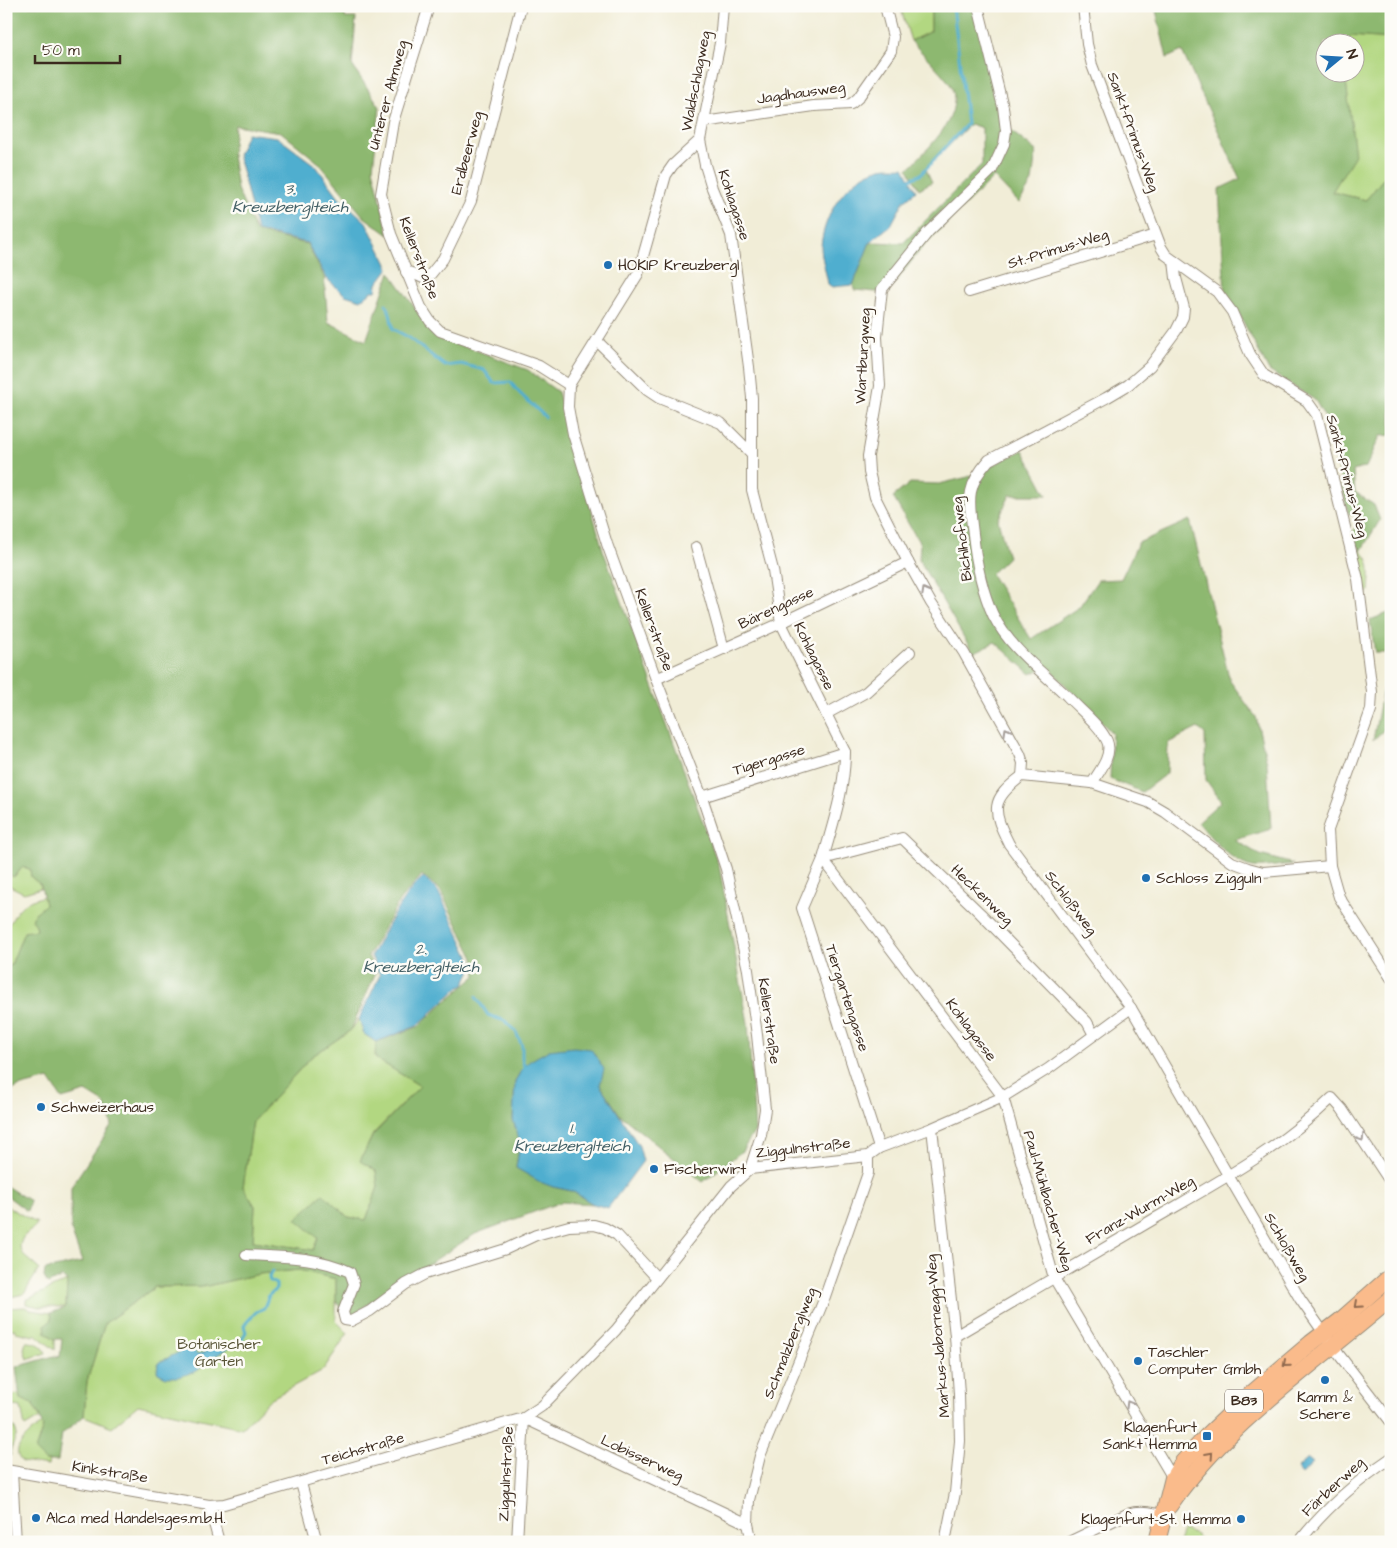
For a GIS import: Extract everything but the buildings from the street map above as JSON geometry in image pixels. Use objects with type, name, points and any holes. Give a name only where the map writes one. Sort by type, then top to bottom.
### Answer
[{"type":"main road","name":"B83","points":[[1328,1340],[1340,1321],[1391,1276]]},
{"type":"main road","name":"B83","points":[[1163,1515],[1176,1485],[1274,1394],[1328,1340],[1391,1298]]},
{"type":"main road","points":[[1157,1542],[1163,1515]]},
{"type":"street","name":"Unterer Almweg","points":[[381,194],[393,122],[429,6]]},
{"type":"street","name":"Erdbeerweg","points":[[406,272],[412,272],[423,278],[430,275],[444,258],[471,201],[521,6]]},
{"type":"street","name":"Waldschlagweg","points":[[569,385],[638,274],[666,174],[672,164],[700,140],[720,43],[722,6]]},
{"type":"street","name":"Jagdhausweg","points":[[704,122],[814,106],[851,104],[858,98],[891,51],[893,37],[886,6]]},
{"type":"street","name":"Wartburgweg","points":[[978,6],[1003,106],[1006,131],[1004,144],[992,170],[928,232],[882,289],[877,337],[880,386],[868,456],[869,472],[875,497],[931,603],[964,653],[1020,754],[1023,763],[1022,776]]},
{"type":"street","name":"Sankt-Primus-Weg","points":[[1083,6],[1092,65],[1156,234],[1166,254],[1217,292],[1232,312],[1250,354],[1264,374],[1307,401],[1317,415],[1358,579],[1372,692],[1371,710],[1328,830],[1330,866],[1339,897],[1391,978]]},
{"type":"street","name":"Kohlagasse","points":[[700,140],[712,188],[731,235],[751,382],[751,453],[754,500],[772,570],[781,623],[845,752],[845,773],[840,799],[823,859],[1003,1097]]},
{"type":"street","name":"Kellerstraße","points":[[381,194],[391,234],[421,307],[430,321],[440,331],[539,366],[569,385],[568,407],[574,434],[607,544],[656,679],[702,797],[726,870],[748,970],[765,1109],[761,1135],[750,1168]]},
{"type":"street","name":"St.-Primus-Weg","points":[[969,292],[1156,234]]},
{"type":"street","name":"Bichlhofweg","points":[[1092,783],[1104,763],[1109,750],[1108,742],[1097,726],[1017,647],[1004,632],[994,616],[984,594],[976,560],[970,487],[979,471],[989,460],[1106,398],[1128,385],[1150,366],[1176,331],[1183,317],[1184,308],[1176,278],[1174,261]]},
{"type":"street","points":[[597,341],[647,390],[658,398],[721,423],[751,453]]},
{"type":"street","points":[[696,547],[724,649]]},
{"type":"street","name":"Bärengasse","points":[[656,679],[781,623],[908,562]]},
{"type":"street","points":[[826,714],[866,692],[910,652]]},
{"type":"street","name":"Tigergasse","points":[[702,797],[845,752]]},
{"type":"street","points":[[1022,776],[1092,783],[1148,802],[1165,812],[1232,862],[1248,868],[1263,872],[1330,866]]},
{"type":"street","name":"Schloßweg","points":[[1022,776],[1003,791],[998,801],[997,813],[1008,844],[1131,1008],[1300,1299],[1328,1340],[1391,1422]]},
{"type":"street","name":"Heckenweg","points":[[823,859],[902,838],[980,912],[1086,1022],[1094,1034]]},
{"type":"street","name":"Tiergartengasse","points":[[823,859],[802,908],[879,1148]]},
{"type":"street","name":"Ziggulnstraße","points":[[517,1542],[524,1418],[542,1406],[616,1330],[731,1186],[750,1168],[868,1156],[879,1148],[932,1128],[1003,1097],[1048,1069],[1131,1008]]},
{"type":"street","name":"Paul-Mühlbacher-Weg","points":[[1003,1097],[1054,1278],[1176,1485]]},
{"type":"street","name":"Franz-Wurm-Weg","points":[[955,1336],[1229,1176],[1310,1120],[1332,1098],[1342,1109],[1391,1183]]},
{"type":"street","name":"Markus-Jabornegg-Weg","points":[[932,1128],[955,1336],[959,1394],[960,1442],[955,1492],[945,1542]]},
{"type":"street","name":"Schmalzberglweg","points":[[752,1540],[748,1524],[749,1500],[760,1456],[823,1302],[868,1173],[868,1156]]},
{"type":"street","points":[[246,1255],[308,1259],[334,1264],[350,1272],[354,1284],[343,1312],[345,1320],[350,1321],[370,1311],[406,1284],[425,1274],[506,1249],[536,1235],[569,1226],[594,1225],[605,1228],[617,1235],[657,1278]]},
{"type":"street","name":"Lobisserweg","points":[[524,1418],[748,1524]]},
{"type":"street","name":"Teichstraße","points":[[209,1505],[224,1504],[301,1483],[524,1418]]},
{"type":"street","name":"Färberweg","points":[[1299,1542],[1344,1495],[1365,1476],[1391,1458]]},
{"type":"street","points":[[9,1471],[16,1542]]},
{"type":"street","name":"Kinkstraße","points":[[9,1471],[209,1505]]},
{"type":"street","points":[[301,1483],[317,1542]]},
{"type":"street","points":[[209,1505],[219,1542]]},
{"type":"street","points":[[1069,1542],[1136,1511],[1144,1510],[1163,1515]]},
{"type":"street","points":[[730,1542],[752,1540]]},
{"type":"green space","points":[[6,6],[346,6],[345,18],[356,18],[352,65],[380,107],[373,168],[389,235],[364,217],[319,163],[281,132],[235,125],[232,155],[237,189],[256,232],[307,244],[324,276],[328,322],[366,341],[390,272],[433,334],[528,370],[558,392],[603,550],[719,866],[748,1023],[755,1131],[742,1151],[703,1182],[620,1115],[600,1085],[549,1051],[524,1066],[515,1081],[513,1120],[520,1141],[516,1168],[553,1187],[572,1191],[593,1204],[561,1202],[475,1234],[372,1301],[348,1319],[336,1301],[336,1279],[299,1270],[259,1274],[207,1286],[155,1287],[105,1323],[87,1381],[84,1416],[62,1434],[58,1461],[45,1461],[35,1451],[43,1427],[32,1403],[20,1399],[16,1367],[54,1356],[60,1357],[62,1339],[55,1339],[46,1333],[45,1325],[52,1320],[51,1313],[66,1307],[67,1281],[62,1277],[48,1284],[44,1277],[45,1270],[82,1262],[71,1230],[71,1187],[112,1125],[104,1103],[86,1092],[62,1099],[49,1079],[18,1087],[6,1094],[6,970],[11,965],[24,932],[37,930],[32,920],[35,913],[45,905],[41,885],[31,877],[30,869],[23,867],[13,877],[6,872]],"holes":[[[422,875],[440,890],[474,958],[476,976],[418,1027],[376,1042],[375,1058],[420,1086],[373,1135],[360,1161],[376,1171],[378,1187],[366,1220],[348,1217],[323,1194],[296,1219],[318,1238],[313,1250],[253,1241],[255,1206],[243,1187],[253,1121],[311,1057],[351,1030],[376,972],[368,956],[400,900]]]},
{"type":"green space","points":[[900,6],[931,6],[931,31],[911,41]]},
{"type":"green space","points":[[931,6],[975,6],[1001,123],[1036,151],[1032,182],[1019,203],[994,177],[924,245],[887,293],[854,290],[853,285],[870,242],[903,243],[982,164],[982,128],[970,124],[926,169],[932,182],[919,189],[908,169],[933,142],[948,122],[954,99],[950,84],[911,41],[931,31]]},
{"type":"green space","points":[[1155,6],[1391,6],[1391,39],[1364,37],[1364,32],[1314,32],[1314,82],[1346,82],[1355,155],[1332,192],[1366,200],[1391,169],[1391,435],[1380,436],[1366,467],[1353,471],[1355,492],[1374,505],[1380,520],[1361,551],[1352,536],[1359,517],[1348,513],[1329,425],[1315,400],[1269,371],[1236,308],[1225,293],[1219,189],[1240,179],[1182,51],[1167,58]]},
{"type":"green space","points":[[1364,37],[1391,39],[1391,169],[1366,200],[1332,192],[1354,155],[1346,82],[1364,82]]},
{"type":"green space","points":[[1023,450],[1047,495],[1010,495],[998,520],[1008,557],[991,574],[1031,639],[1079,607],[1098,580],[1121,579],[1138,543],[1190,520],[1230,681],[1256,717],[1267,763],[1271,829],[1235,840],[1260,855],[1293,864],[1268,867],[1245,865],[1222,849],[1198,822],[1221,801],[1206,780],[1205,734],[1198,728],[1168,743],[1167,773],[1142,792],[1110,779],[1112,733],[1047,666],[1031,674],[995,642],[973,653],[919,560],[920,544],[893,497],[910,483],[939,484],[968,477]]},
{"type":"green space","points":[[1357,549],[1366,557],[1370,567],[1369,591],[1365,594]]},
{"type":"green space","points":[[1391,612],[1391,653],[1375,653],[1370,620]]},
{"type":"green space","points":[[1391,682],[1391,723],[1373,740],[1383,689]]},
{"type":"green space","points":[[23,867],[30,869],[31,877],[41,885],[41,888],[24,893],[6,884],[6,872],[14,877]]},
{"type":"green space","points":[[44,896],[45,906],[36,924],[37,931],[24,932],[11,965],[6,970],[6,926],[22,906]]},
{"type":"green space","points":[[359,1019],[364,1034],[376,1042],[375,1058],[420,1086],[373,1134],[361,1160],[376,1171],[378,1187],[366,1220],[348,1217],[323,1195],[318,1238],[313,1250],[253,1241],[255,1206],[243,1187],[253,1121],[311,1057],[351,1030]]},
{"type":"green space","points":[[6,1186],[30,1201],[27,1211],[6,1195]]},
{"type":"green space","points":[[6,1206],[37,1223],[25,1235],[20,1247],[24,1256],[39,1269],[24,1294],[6,1298],[6,1294],[12,1293],[12,1284],[8,1284],[8,1269],[11,1268],[11,1260],[6,1260]]},
{"type":"green space","name":"Botanischer Garten","points":[[299,1270],[336,1279],[336,1321],[348,1333],[323,1370],[270,1399],[242,1428],[138,1405],[112,1427],[84,1416],[87,1381],[105,1323],[155,1287],[207,1286],[259,1274]]},
{"type":"green space","points":[[67,1281],[66,1307],[39,1307],[26,1304],[26,1300]]},
{"type":"green space","points":[[25,1307],[31,1310],[51,1313],[52,1320],[46,1333],[55,1339],[55,1350],[35,1334],[34,1336],[16,1332],[15,1329],[6,1330],[6,1308]]},
{"type":"green space","points":[[26,1342],[38,1344],[43,1347],[46,1353],[27,1359],[24,1349]]},
{"type":"green space","points":[[19,1394],[20,1399],[32,1403],[40,1418],[25,1427],[21,1407],[15,1406],[6,1409],[8,1398]]},
{"type":"green space","points":[[42,1424],[43,1427],[35,1451],[45,1461],[49,1461],[48,1466],[22,1462],[18,1457],[18,1451],[23,1440]]},
{"type":"green space","points":[[6,1427],[14,1427],[17,1434],[10,1452],[11,1455],[6,1459]]},
{"type":"green space","points":[[1183,1530],[1196,1535],[1202,1542],[1179,1542]]},
{"type":"water","name":"3. Kreuzberglteich","points":[[247,133],[277,137],[316,166],[339,197],[366,222],[389,268],[377,284],[376,291],[372,291],[361,300],[345,295],[327,279],[307,243],[257,231],[238,155]]},
{"type":"water","points":[[884,167],[904,167],[916,191],[904,201],[891,225],[870,242],[853,285],[832,287],[828,284],[821,246],[827,221],[833,209],[848,187],[869,172]]},
{"type":"water","name":"2. Kreuzberglteich","points":[[423,877],[438,891],[471,960],[471,970],[464,985],[458,988],[417,1026],[376,1042],[364,1034],[359,1019],[380,975],[371,956],[401,904]]},
{"type":"water","name":"1. Kreuzberglteich","points":[[574,1047],[591,1049],[604,1069],[600,1085],[639,1146],[643,1161],[608,1208],[593,1204],[572,1191],[540,1182],[516,1168],[520,1142],[513,1120],[515,1081],[524,1066],[549,1050]]},
{"type":"water","points":[[225,1346],[229,1348],[212,1358],[197,1371],[179,1377],[166,1377],[157,1371],[158,1363],[187,1348],[193,1348],[197,1354]]},
{"type":"water","points":[[1308,1459],[1313,1463],[1301,1474],[1297,1469]]},
{"type":"waterway","points":[[910,179],[920,175],[967,124],[953,6]]},
{"type":"waterway","points":[[386,304],[393,329],[408,337],[445,366],[461,364],[484,370],[494,383],[511,382],[545,417]]},
{"type":"waterway","points":[[476,997],[488,1015],[505,1021],[516,1032],[522,1046],[524,1066]]},
{"type":"waterway","points":[[228,1347],[240,1342],[246,1332],[244,1326],[246,1323],[256,1312],[264,1308],[269,1295],[276,1289],[276,1284],[270,1281],[269,1277],[272,1271]]},
{"type":"place","name":"HOKIP Kreuzbergl","points":[[608,265]]},
{"type":"place","name":"Schloss Zigguln","points":[[1146,878]]},
{"type":"place","name":"Schweizerhaus","points":[[41,1107]]},
{"type":"place","name":"Fischerwirt","points":[[654,1169]]},
{"type":"place","name":"Taschler Computer Gmbh","points":[[1138,1361]]},
{"type":"place","name":"Kamm & Schere","points":[[1325,1380]]},
{"type":"place","name":"Klagenfurt Sankt Hemma","points":[[1207,1436]]},
{"type":"place","name":"Alca med Handelsges.m.b.H.","points":[[36,1518]]},
{"type":"place","name":"Klagenfurt-St. Hemma","points":[[1241,1519]]}]
